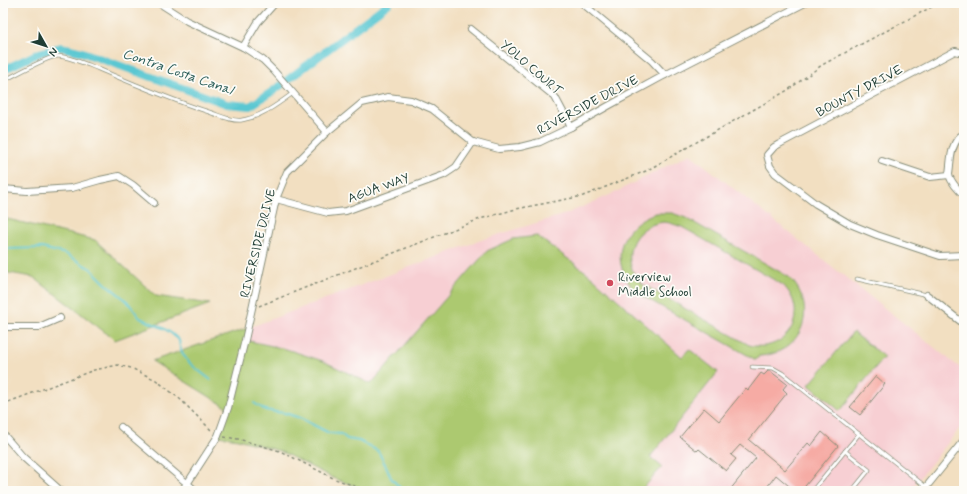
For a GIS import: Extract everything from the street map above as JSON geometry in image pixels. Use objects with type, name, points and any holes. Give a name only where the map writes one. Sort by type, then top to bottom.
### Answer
[{"type":"street","points":[[243,47],[258,22],[275,3]]},
{"type":"street","points":[[582,3],[652,61],[665,75]]},
{"type":"street","name":"RIVERSIDE DRIVE","points":[[180,491],[187,484],[218,436],[228,408],[252,309],[276,199],[287,172],[327,132],[362,103],[388,97],[411,100],[432,108],[473,142],[499,149],[520,148],[540,142],[571,127],[794,6],[805,3]]},
{"type":"street","points":[[162,4],[187,21],[243,47],[263,60],[327,132]]},
{"type":"street","name":"YOLO COURT","points":[[471,29],[555,97],[571,127]]},
{"type":"street","name":"BOUNTY DRIVE","points":[[964,53],[955,51],[783,142],[767,155],[770,166],[775,173],[816,204],[850,224],[940,256],[964,256]]},
{"type":"street","points":[[964,134],[955,142],[950,155],[949,175],[955,186],[964,195]]},
{"type":"street","name":"AGUA WAY","points":[[276,199],[328,213],[346,211],[444,175],[456,167],[473,142]]},
{"type":"street","points":[[882,160],[930,177],[949,175]]},
{"type":"street","points":[[3,189],[27,191],[72,188],[119,176],[133,184],[154,203]]},
{"type":"street","points":[[927,295],[964,324]]},
{"type":"street","points":[[3,327],[39,327],[60,318]]},
{"type":"street","points":[[121,427],[196,491]]},
{"type":"street","points":[[3,434],[23,457],[61,491]]},
{"type":"street","points":[[925,489],[963,443]]},
{"type":"lane","points":[[3,81],[57,56],[89,65],[196,108],[230,119],[240,120],[252,118],[276,105],[293,93]]},
{"type":"lane","points":[[857,279],[927,295]]},
{"type":"lane","points":[[752,367],[773,368],[782,373],[925,489]]},
{"type":"lane","points":[[814,491],[813,490],[859,434]]},
{"type":"lane","points":[[845,451],[869,470],[852,491]]},
{"type":"path","points":[[252,309],[480,220],[516,209],[583,196],[646,171],[788,90],[822,65],[939,3]]},
{"type":"path","points":[[3,404],[94,370],[118,365],[131,368],[156,380],[181,400],[218,436],[238,439],[280,451],[335,479],[369,491]]},
{"type":"shaded area","name":"Riverview Middle School","points":[[690,154],[964,371],[964,423],[909,491],[530,491],[371,384],[323,361],[286,349],[245,340],[248,328],[484,239],[566,214],[612,194]]},
{"type":"green space","points":[[656,213],[672,213],[686,218],[789,277],[798,289],[803,302],[804,315],[802,327],[796,338],[786,347],[774,353],[759,356],[756,360],[630,289],[631,286],[624,275],[621,264],[620,253],[622,242],[627,233],[644,218]],"holes":[[[664,222],[682,227],[783,285],[791,296],[795,307],[795,319],[791,329],[784,337],[774,343],[763,346],[749,345],[642,284],[635,275],[631,265],[630,255],[632,245],[636,237],[643,230]]]},
{"type":"green space","points":[[3,218],[95,240],[156,296],[210,304],[115,340],[33,277],[3,272]]},
{"type":"green space","points":[[537,236],[590,275],[682,357],[689,349],[718,372],[650,457],[662,467],[641,491],[369,491],[335,479],[280,451],[238,439],[218,436],[228,408],[152,361],[248,328],[245,340],[286,349],[323,361],[371,384],[487,251],[513,239]]},
{"type":"green space","points":[[853,332],[884,357],[840,411],[809,385]]},
{"type":"building","points":[[768,371],[787,384],[783,389],[787,393],[749,440],[785,470],[808,443],[811,446],[822,432],[838,446],[801,491],[795,491],[776,475],[764,491],[729,491],[756,458],[740,445],[731,455],[736,459],[726,471],[699,449],[697,451],[680,437],[704,408],[719,421],[746,388],[748,390],[761,373],[764,375]]},
{"type":"building","points":[[876,376],[885,384],[860,415],[850,407]]},
{"type":"waterway","name":"Contra Costa Canal","points":[[3,70],[39,53],[61,47],[79,51],[227,104],[250,106],[273,91],[389,3]]},
{"type":"waterway","points":[[3,249],[42,248],[66,254],[91,269],[106,284],[127,301],[140,318],[163,328],[179,340],[182,353],[186,359],[211,380]]},
{"type":"waterway","points":[[254,403],[265,410],[285,413],[300,418],[329,433],[341,434],[347,439],[359,441],[378,451],[391,478],[403,491]]},
{"type":"place","name":"Riverview Middle School","points":[[610,283]]}]
